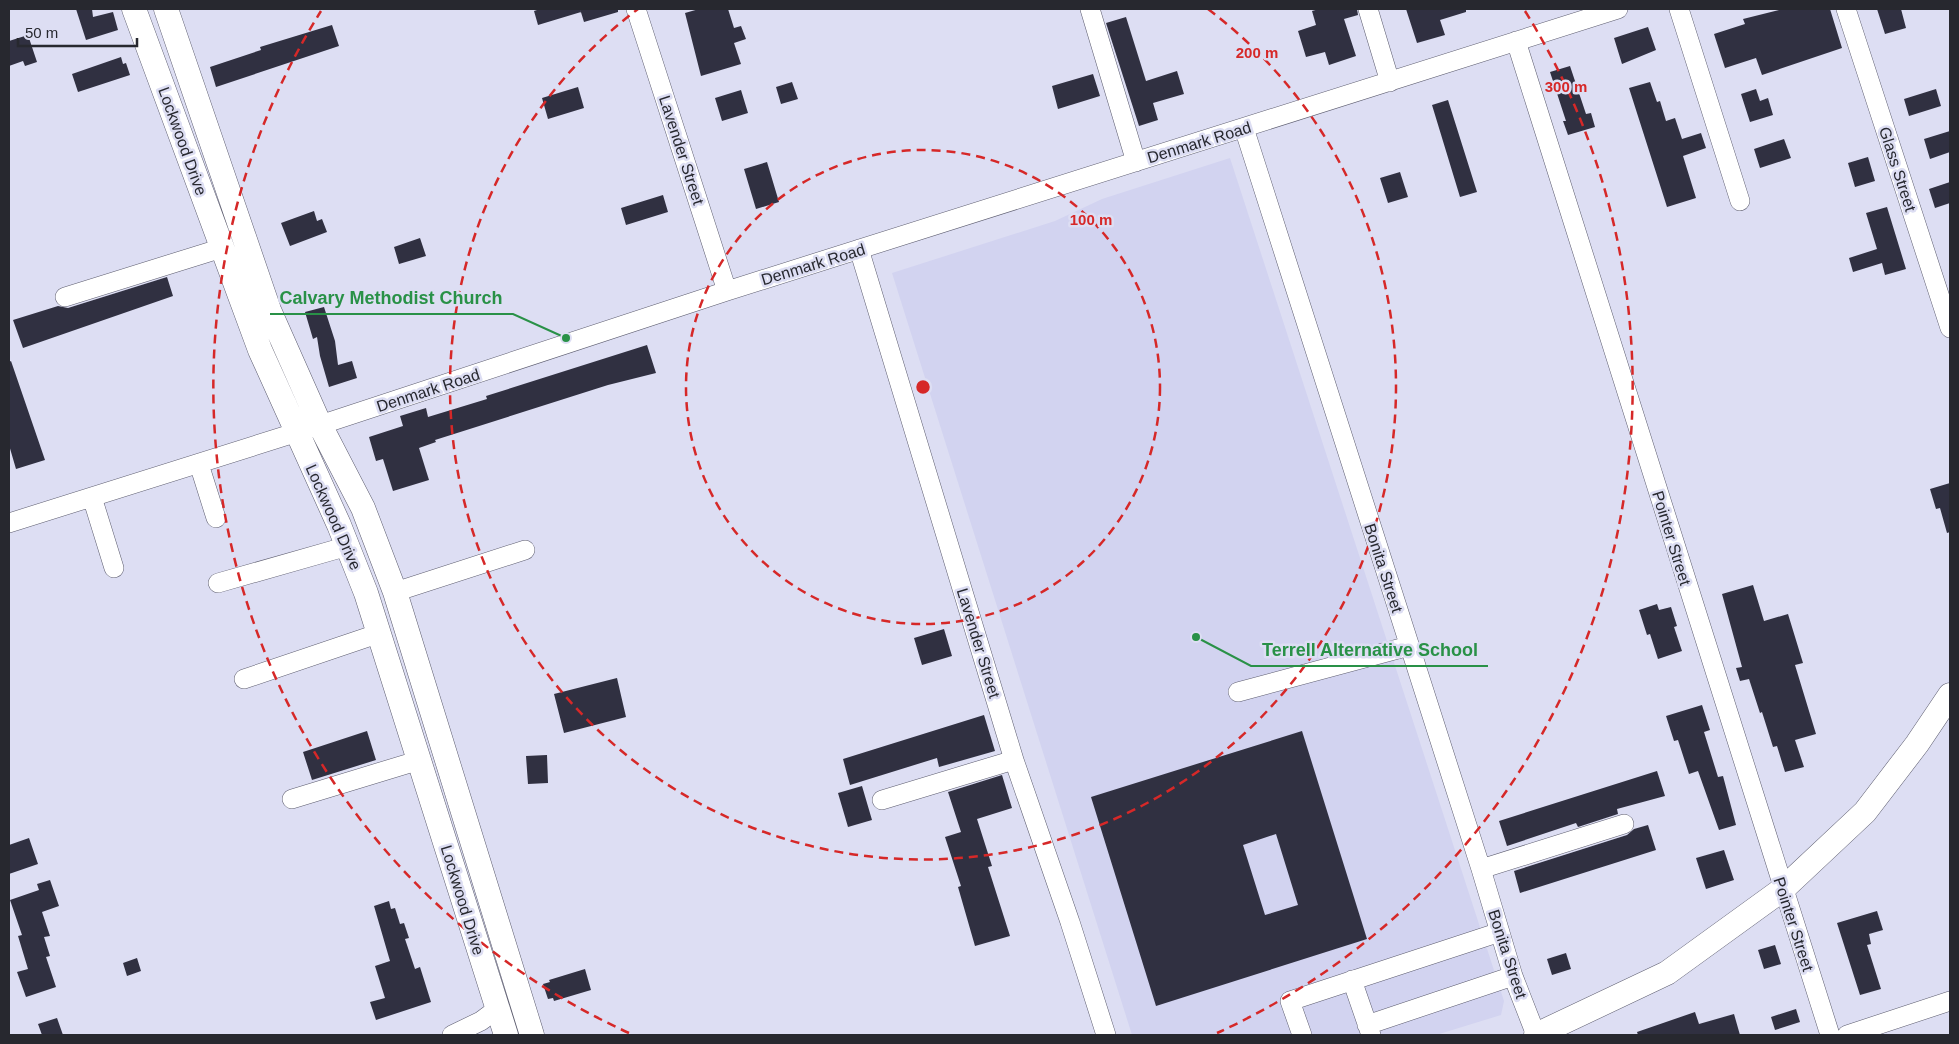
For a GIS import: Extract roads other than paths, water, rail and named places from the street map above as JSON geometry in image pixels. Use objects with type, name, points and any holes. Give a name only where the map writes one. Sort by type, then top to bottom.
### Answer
[{"type":"main road","name":"Lockwood Drive","points":[[134,9],[260,350],[348,546],[380,633],[506,1035]]},
{"type":"main road","name":"Lockwood Drive","points":[[166,9],[269,310],[320,425],[363,508],[395,592],[532,1035]]},
{"type":"main road","points":[[210,218],[234,211]]},
{"type":"main road","points":[[392,670],[417,662]]},
{"type":"main road","points":[[1536,1035],[1667,973],[1783,889],[1865,812],[1917,744],[1950,694]]},
{"type":"main road","points":[[497,1009],[521,1001]]},
{"type":"street","name":"Lavender Street","points":[[636,9],[727,291]]},
{"type":"street","points":[[1090,9],[1136,162]]},
{"type":"street","points":[[1368,9],[1390,82]]},
{"type":"street","name":"Denmark Road","points":[[10,520],[199,464],[727,291],[1618,9]]},
{"type":"street","points":[[1680,9],[1740,202]]},
{"type":"street","name":"Glass Street","points":[[1846,9],[1950,328]]},
{"type":"street","name":"Pointer Street","points":[[1516,41],[1830,1035]]},
{"type":"street","name":"Bonita Street","points":[[1244,128],[1482,869],[1514,976],[1536,1035]]},
{"type":"street","points":[[65,296],[222,248]]},
{"type":"street","name":"Lavender Street","points":[[859,249],[1014,760],[1070,922],[1106,1035]]},
{"type":"street","points":[[199,464],[216,518]]},
{"type":"street","points":[[92,497],[114,568]]},
{"type":"street","points":[[218,584],[348,546]]},
{"type":"street","points":[[395,592],[525,550]]},
{"type":"street","points":[[244,679],[380,633]]},
{"type":"street","points":[[1238,692],[1409,646]]},
{"type":"street","points":[[292,799],[420,760]]},
{"type":"street","points":[[882,800],[1014,760]]},
{"type":"street","points":[[1482,869],[1624,824]]},
{"type":"street","points":[[1302,1035],[1290,1001],[1500,932]]},
{"type":"street","points":[[1352,980],[1369,1030],[1514,976]]},
{"type":"street","points":[[1847,1035],[1950,1001]]},
{"type":"street","points":[[452,1035],[482,1021],[497,1009]]},
{"type":"place","name":"Calvary Methodist Church","points":[[566,338]]},
{"type":"place","name":"Terrell Alternative School","points":[[1196,637]]}]
